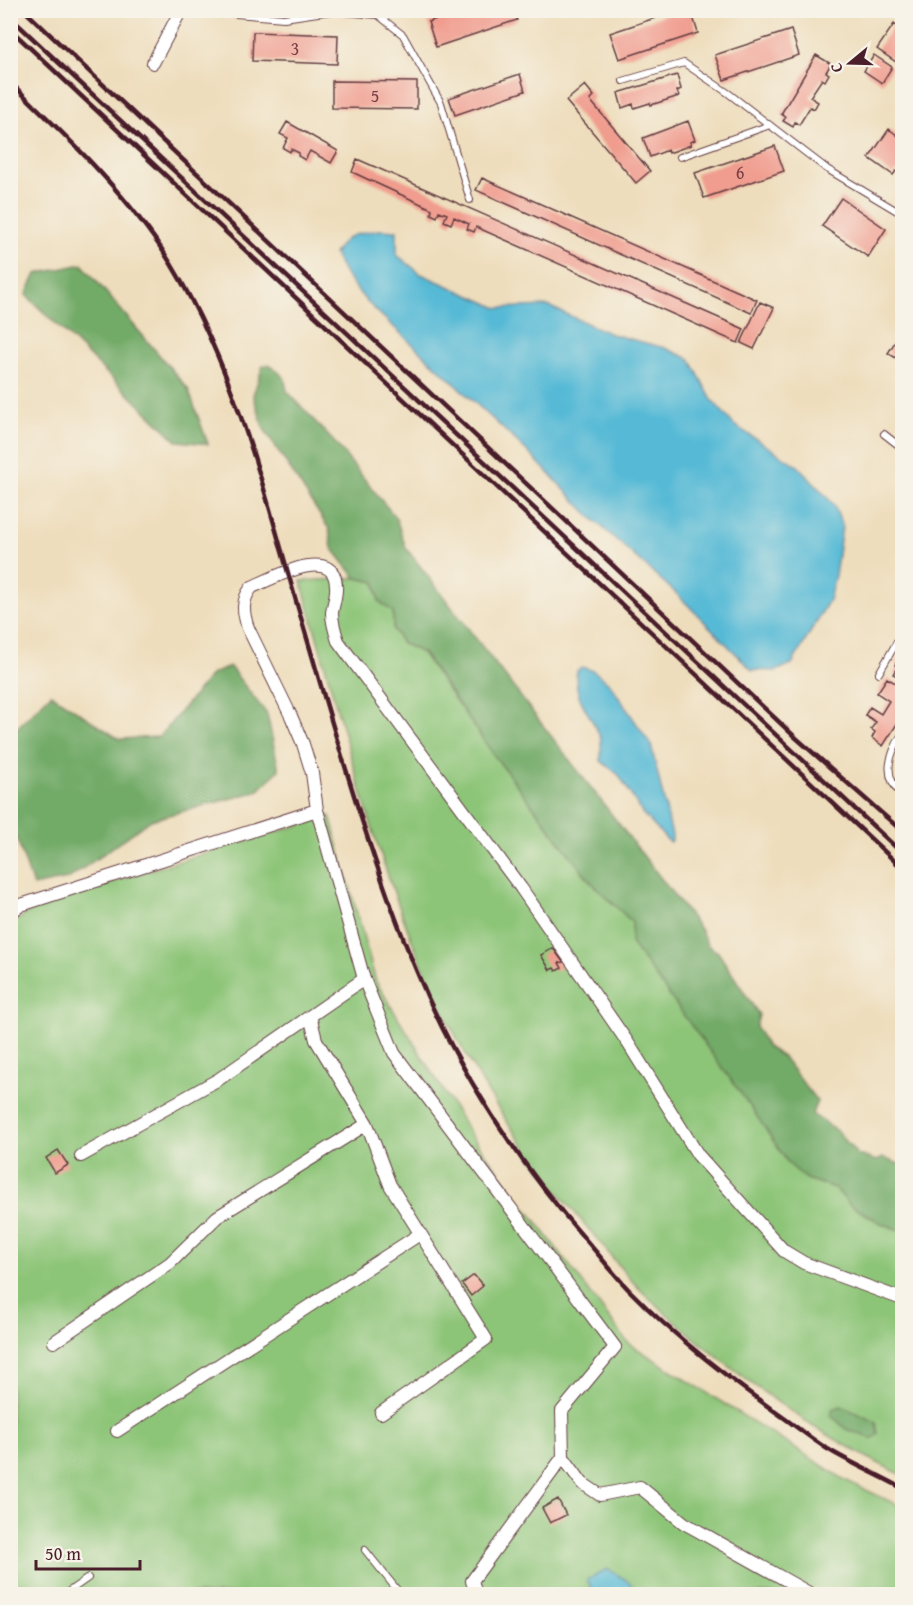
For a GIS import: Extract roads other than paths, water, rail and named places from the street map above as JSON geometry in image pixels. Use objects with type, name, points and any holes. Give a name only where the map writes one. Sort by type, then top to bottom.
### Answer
[{"type":"street","points":[[153,63],[181,10]]},
{"type":"street","points":[[811,1594],[787,1589],[684,1523],[640,1487],[600,1495],[582,1483],[563,1457],[562,1410],[615,1347],[394,1053],[364,979],[317,810],[312,773],[303,744],[248,628],[244,613],[247,593],[252,587],[308,565],[328,569],[334,576],[336,587],[332,614],[338,641],[521,888],[628,1043],[698,1155],[784,1251],[804,1263],[903,1299]]},
{"type":"street","points":[[10,913],[21,905],[317,810]]},
{"type":"street","points":[[81,1155],[219,1079],[364,979]]},
{"type":"street","points":[[310,1016],[316,1040],[367,1124],[390,1185],[486,1339],[381,1413]]},
{"type":"street","points":[[54,1342],[170,1263],[217,1217],[367,1124]]},
{"type":"street","points":[[117,1431],[420,1234]]},
{"type":"street","points":[[476,1594],[472,1581],[563,1457]]},
{"type":"lane","points":[[224,10],[236,14],[284,18],[331,10],[378,15],[392,10]]},
{"type":"lane","points":[[378,15],[403,35],[441,103],[470,200]]},
{"type":"lane","points":[[622,81],[684,63],[827,169],[903,214]]},
{"type":"lane","points":[[680,157],[770,125]]},
{"type":"lane","points":[[884,434],[903,448]]},
{"type":"lane","points":[[879,673],[903,633]]},
{"type":"lane","points":[[903,734],[890,756],[888,765],[889,776],[896,789],[903,795]]},
{"type":"lane","points":[[365,1550],[398,1590],[404,1594]]},
{"type":"lane","points":[[65,1594],[88,1578]]},
{"type":"water","points":[[379,230],[397,231],[397,255],[421,274],[498,308],[548,306],[611,334],[665,348],[690,359],[712,400],[734,425],[798,466],[834,505],[842,526],[829,600],[792,664],[776,671],[752,670],[678,595],[593,519],[527,451],[366,301],[346,276],[334,254],[348,238]]},
{"type":"water","points":[[582,667],[594,671],[610,684],[651,745],[672,835],[672,840],[669,842],[642,813],[619,775],[601,761],[600,737],[577,689],[577,671]]},
{"type":"water","points":[[607,1569],[625,1579],[641,1594],[595,1594],[587,1580]]},
{"type":"railway","points":[[24,10],[794,736],[902,831]]},
{"type":"railway","points":[[10,17],[902,853]]},
{"type":"railway","points":[[10,29],[902,868]]},
{"type":"railway","points":[[10,82],[90,161],[145,225],[186,291],[208,335],[245,427],[340,751],[383,884],[433,1008],[451,1045],[492,1116],[539,1183],[565,1215],[626,1287],[665,1325],[720,1370],[820,1444],[844,1459],[902,1488]]}]
